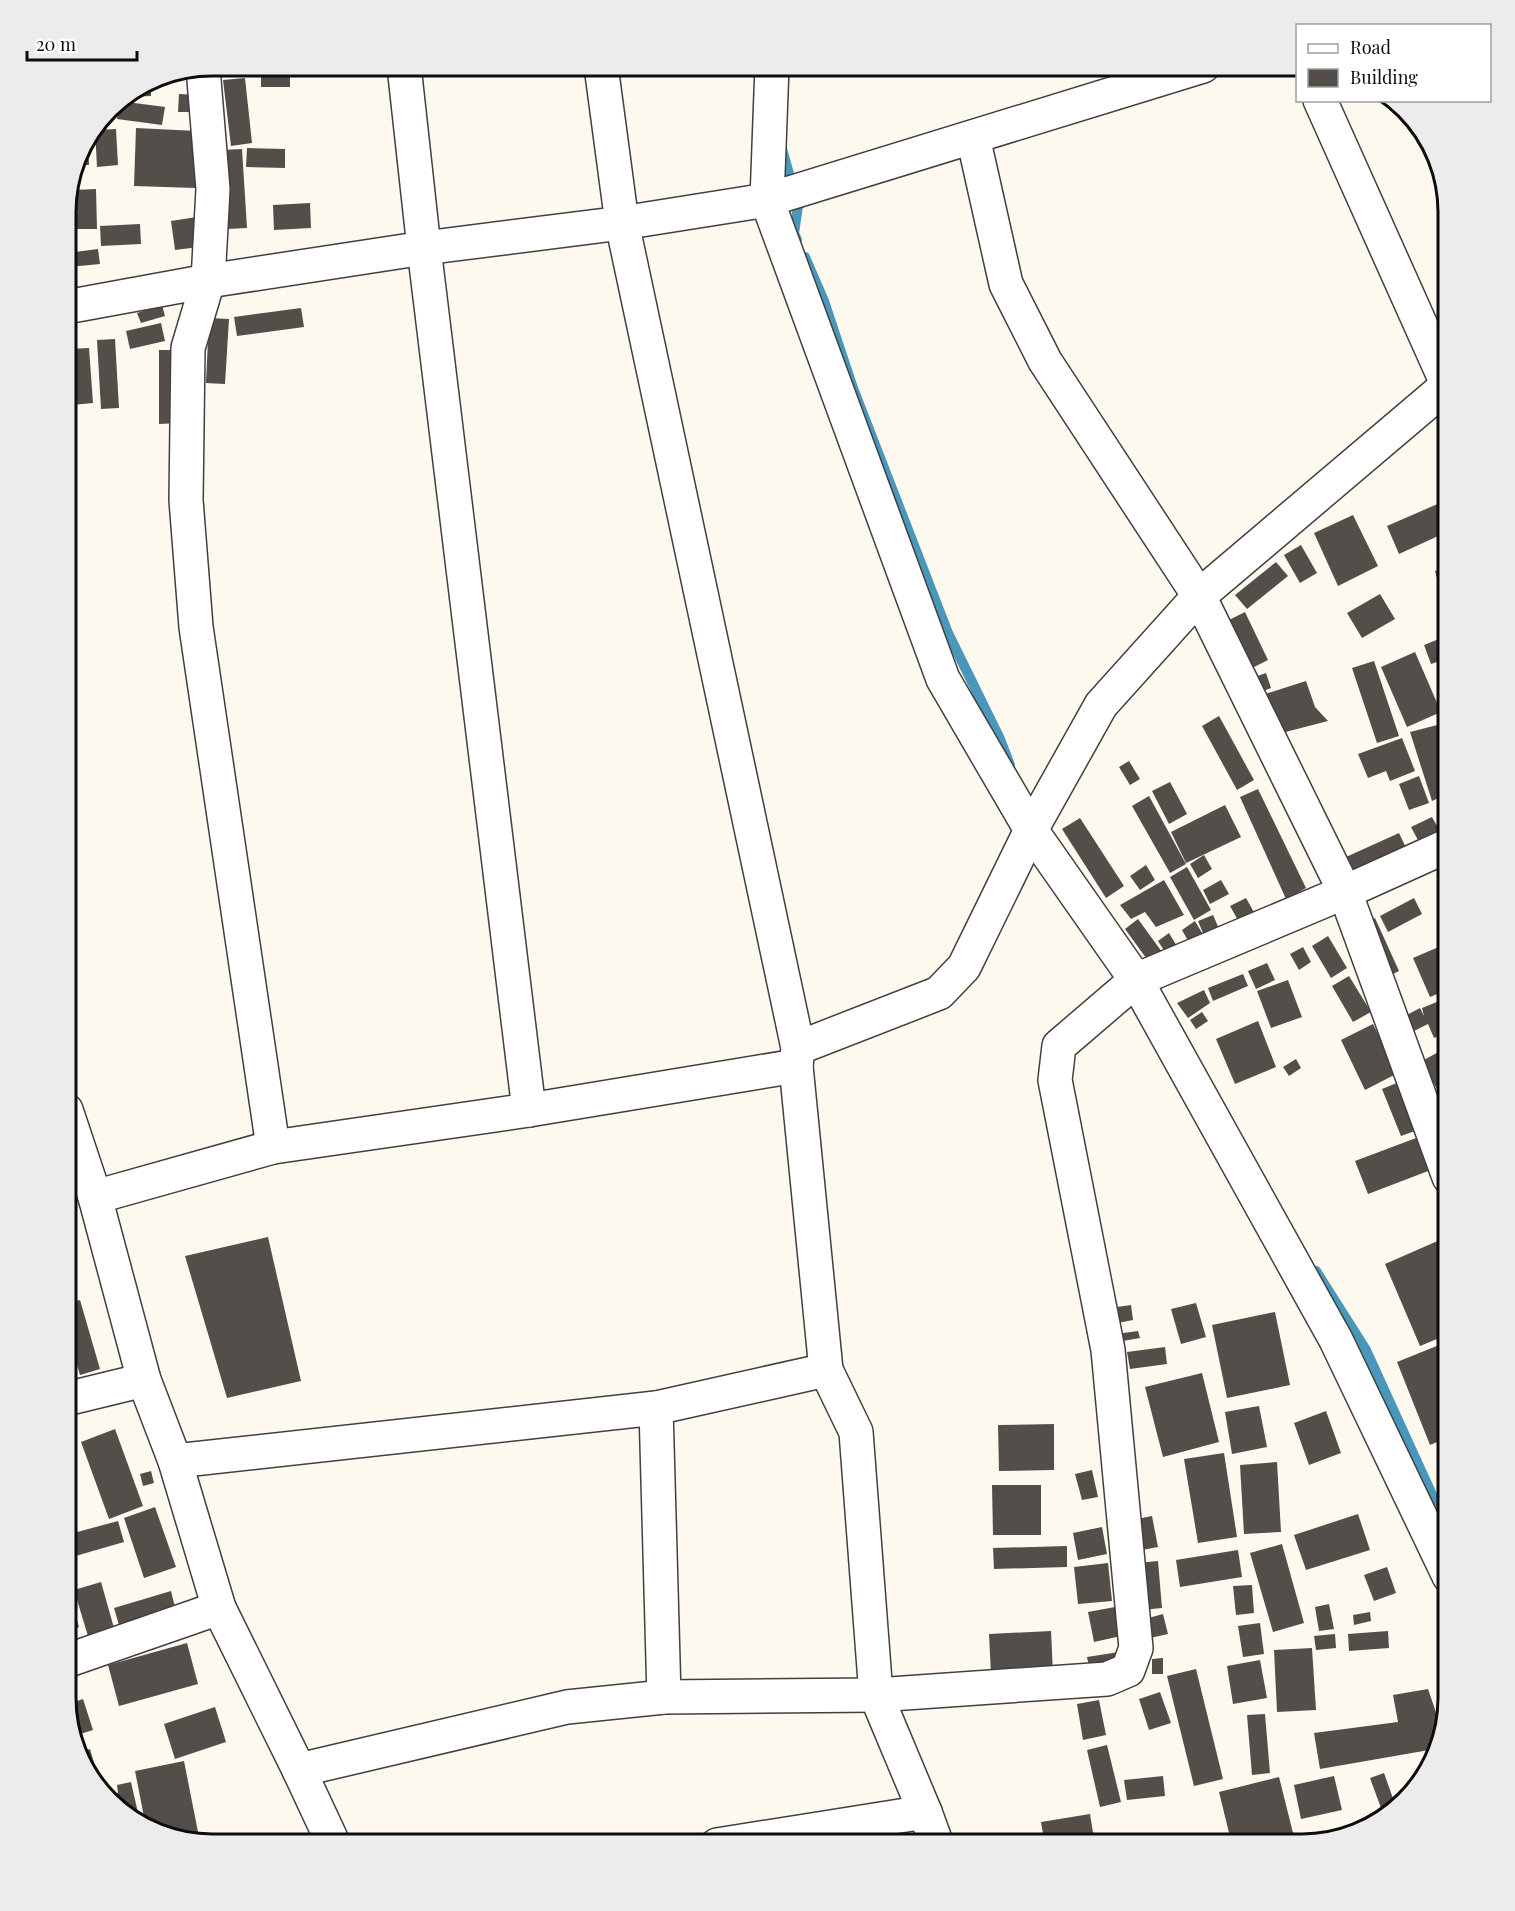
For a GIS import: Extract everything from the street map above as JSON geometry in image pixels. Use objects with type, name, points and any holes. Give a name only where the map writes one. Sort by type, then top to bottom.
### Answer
[{"type":"street","points":[[204,77],[213,189],[208,281],[188,348],[186,500],[196,627],[273,1147]]},
{"type":"street","points":[[405,77],[529,1110]]},
{"type":"street","points":[[602,77],[622,223],[797,1057],[826,1370],[856,1432],[876,1695],[932,1834]]},
{"type":"street","points":[[772,77],[767,200],[943,679],[1031,830],[1136,980],[1336,1340],[1438,1553]]},
{"type":"street","points":[[77,305],[208,281],[424,248],[622,223],[767,200],[1167,77]]},
{"type":"street","points":[[1321,102],[1438,362]]},
{"type":"street","points":[[973,137],[1006,284],[1045,361],[1199,596],[1345,892],[1438,1147]]},
{"type":"street","points":[[95,1197],[273,1147],[529,1110],[797,1057],[939,993],[964,966],[1031,830],[1101,705],[1199,596],[1438,395]]},
{"type":"street","points":[[299,1770],[567,1707],[664,1697],[876,1695],[1107,1679],[1128,1670],[1136,1648],[1107,1350],[1054,1080],[1059,1046],[1136,980],[1345,892],[1438,850]]},
{"type":"street","points":[[76,1153],[95,1197],[144,1380],[176,1461],[219,1608],[299,1770],[324,1834]]},
{"type":"street","points":[[176,1461],[656,1408],[826,1370]]},
{"type":"street","points":[[76,1397],[144,1380]]},
{"type":"street","points":[[656,1408],[664,1697]]},
{"type":"street","points":[[76,1658],[219,1608]]},
{"type":"street","points":[[786,1834],[925,1812]]},
{"type":"building","points":[[261,77],[290,77],[290,87],[261,87]]},
{"type":"building","points":[[245,78],[252,143],[231,146],[223,80]]},
{"type":"building","points":[[179,94],[198,95],[197,112],[178,112]]},
{"type":"building","points":[[133,103],[165,107],[162,125],[117,119],[117,115]]},
{"type":"building","points":[[136,128],[197,131],[195,188],[134,186]]},
{"type":"building","points":[[116,129],[118,165],[97,167],[96,143],[105,130]]},
{"type":"building","points":[[247,148],[285,149],[285,168],[246,167]]},
{"type":"building","points":[[242,149],[247,228],[227,229],[222,150]]},
{"type":"building","points":[[96,189],[97,229],[77,229],[79,190]]},
{"type":"building","points":[[310,203],[311,228],[274,230],[273,205]]},
{"type":"building","points":[[203,216],[207,246],[175,250],[171,221]]},
{"type":"building","points":[[140,224],[141,244],[101,246],[100,226]]},
{"type":"building","points":[[98,249],[100,264],[77,266],[77,252]]},
{"type":"building","points":[[162,305],[165,316],[141,323],[137,313]]},
{"type":"building","points":[[301,308],[304,327],[237,336],[234,317]]},
{"type":"building","points":[[209,318],[229,319],[225,384],[206,383]]},
{"type":"building","points":[[161,323],[165,341],[130,349],[126,331]]},
{"type":"building","points":[[115,339],[119,408],[101,409],[97,340]]},
{"type":"building","points":[[89,348],[93,403],[77,405],[77,349]]},
{"type":"building","points":[[159,350],[180,350],[180,423],[159,424]]},
{"type":"building","points":[[1438,504],[1438,536],[1399,554],[1387,526]]},
{"type":"building","points":[[1353,515],[1378,566],[1338,586],[1314,533]]},
{"type":"building","points":[[1301,545],[1317,573],[1300,583],[1284,555]]},
{"type":"building","points":[[1276,562],[1288,576],[1247,609],[1235,595]]},
{"type":"building","points":[[1380,594],[1395,619],[1362,638],[1347,613]]},
{"type":"building","points":[[1245,612],[1268,660],[1248,670],[1225,622]]},
{"type":"building","points":[[1438,639],[1438,662],[1431,664],[1424,645]]},
{"type":"building","points":[[1415,652],[1438,705],[1438,713],[1407,727],[1381,667]]},
{"type":"building","points":[[1374,661],[1399,736],[1377,743],[1352,668]]},
{"type":"building","points":[[1266,673],[1271,688],[1258,693],[1252,678]]},
{"type":"building","points":[[1306,681],[1315,707],[1328,721],[1274,735],[1259,696]]},
{"type":"building","points":[[1219,716],[1254,780],[1237,790],[1202,726]]},
{"type":"building","points":[[1438,725],[1438,798],[1432,801],[1410,732]]},
{"type":"building","points":[[1402,738],[1415,771],[1390,781],[1386,771],[1368,778],[1358,754]]},
{"type":"building","points":[[1129,761],[1140,779],[1130,785],[1119,767]]},
{"type":"building","points":[[1419,776],[1429,803],[1409,810],[1399,784]]},
{"type":"building","points":[[1170,782],[1187,814],[1169,824],[1152,791]]},
{"type":"building","points":[[1258,789],[1306,888],[1286,899],[1240,797]]},
{"type":"building","points":[[1149,796],[1186,864],[1170,873],[1132,806]]},
{"type":"building","points":[[1225,805],[1241,837],[1186,863],[1171,832]]},
{"type":"building","points":[[1432,817],[1438,828],[1438,835],[1420,844],[1411,827]]},
{"type":"building","points":[[1080,818],[1124,886],[1106,898],[1062,829]]},
{"type":"building","points":[[1399,833],[1407,850],[1342,879],[1335,862]]},
{"type":"building","points":[[1204,855],[1212,869],[1198,878],[1190,864]]},
{"type":"building","points":[[1146,865],[1155,880],[1140,890],[1130,876]]},
{"type":"building","points":[[1187,867],[1211,910],[1194,920],[1170,877]]},
{"type":"building","points":[[1164,880],[1184,915],[1156,927],[1145,912],[1131,919],[1120,905]]},
{"type":"building","points":[[1221,880],[1229,894],[1210,904],[1203,890]]},
{"type":"building","points":[[1246,898],[1255,914],[1239,922],[1230,906]]},
{"type":"building","points":[[1414,898],[1422,914],[1388,932],[1380,916]]},
{"type":"building","points":[[1213,915],[1220,931],[1205,938],[1198,921]]},
{"type":"building","points":[[1375,918],[1399,971],[1383,979],[1359,925]]},
{"type":"building","points":[[1138,919],[1162,952],[1149,962],[1125,929]]},
{"type":"building","points":[[1195,921],[1205,938],[1191,946],[1182,930]]},
{"type":"building","points":[[1169,933],[1178,948],[1167,955],[1158,941]]},
{"type":"building","points":[[1328,936],[1347,968],[1331,978],[1312,946]]},
{"type":"building","points":[[1303,947],[1311,962],[1299,970],[1290,954]]},
{"type":"building","points":[[1438,947],[1438,994],[1430,997],[1413,958]]},
{"type":"building","points":[[1267,963],[1275,980],[1256,989],[1248,971]]},
{"type":"building","points":[[1243,974],[1248,986],[1213,1001],[1208,988]]},
{"type":"building","points":[[1349,976],[1371,1012],[1353,1022],[1332,986]]},
{"type":"building","points":[[1288,980],[1302,1017],[1271,1028],[1257,991]]},
{"type":"building","points":[[1204,990],[1210,1003],[1188,1018],[1177,1003]]},
{"type":"building","points":[[1438,1001],[1438,1036],[1434,1038],[1428,1024],[1412,1032],[1405,1016],[1420,1008],[1424,1016],[1422,1008]]},
{"type":"building","points":[[1202,1012],[1208,1021],[1196,1029],[1190,1020]]},
{"type":"building","points":[[1258,1021],[1276,1067],[1235,1084],[1216,1039]]},
{"type":"building","points":[[1373,1024],[1398,1073],[1365,1090],[1341,1040]]},
{"type":"building","points":[[1438,1052],[1438,1091],[1422,1061]]},
{"type":"building","points":[[1296,1059],[1301,1068],[1289,1076],[1283,1067]]},
{"type":"building","points":[[1404,1080],[1423,1128],[1401,1136],[1382,1089]]},
{"type":"building","points":[[1424,1135],[1436,1168],[1368,1194],[1355,1161]]},
{"type":"building","points":[[268,1237],[301,1381],[227,1398],[185,1256]]},
{"type":"building","points":[[1438,1241],[1438,1339],[1420,1346],[1385,1264]]},
{"type":"building","points":[[80,1300],[100,1369],[80,1375],[76,1362],[76,1301]]},
{"type":"building","points":[[1196,1303],[1206,1337],[1181,1344],[1171,1309]]},
{"type":"building","points":[[1131,1305],[1133,1320],[1113,1324],[1110,1308]]},
{"type":"building","points":[[1275,1312],[1290,1385],[1227,1398],[1212,1325]]},
{"type":"building","points":[[1138,1331],[1140,1338],[1117,1342],[1116,1334]]},
{"type":"building","points":[[1438,1345],[1438,1442],[1430,1445],[1397,1362]]},
{"type":"building","points":[[1165,1347],[1167,1364],[1130,1369],[1127,1352]]},
{"type":"building","points":[[1202,1373],[1219,1442],[1163,1457],[1145,1387]]},
{"type":"building","points":[[1259,1406],[1267,1447],[1232,1454],[1225,1412]]},
{"type":"building","points":[[1326,1411],[1341,1453],[1309,1465],[1294,1423]]},
{"type":"building","points":[[1054,1424],[1054,1470],[999,1471],[998,1425]]},
{"type":"building","points":[[115,1429],[143,1506],[109,1519],[81,1442]]},
{"type":"building","points":[[1224,1453],[1237,1537],[1198,1543],[1184,1459]]},
{"type":"building","points":[[1277,1462],[1281,1532],[1244,1534],[1240,1465]]},
{"type":"building","points":[[1092,1470],[1098,1497],[1082,1500],[1075,1474]]},
{"type":"building","points":[[151,1471],[154,1483],[143,1486],[140,1474]]},
{"type":"building","points":[[992,1485],[1041,1485],[1041,1535],[993,1535]]},
{"type":"building","points":[[155,1507],[176,1567],[144,1578],[124,1518]]},
{"type":"building","points":[[1358,1514],[1370,1550],[1306,1570],[1294,1535]]},
{"type":"building","points":[[1152,1516],[1158,1547],[1137,1551],[1132,1520]]},
{"type":"building","points":[[118,1521],[124,1542],[76,1556],[76,1532]]},
{"type":"building","points":[[1102,1527],[1107,1554],[1078,1560],[1073,1533]]},
{"type":"building","points":[[1282,1544],[1304,1623],[1273,1632],[1250,1553]]},
{"type":"building","points":[[1067,1546],[1067,1567],[994,1569],[993,1548]]},
{"type":"building","points":[[1238,1550],[1242,1577],[1180,1587],[1176,1560]]},
{"type":"building","points":[[1158,1561],[1162,1608],[1142,1610],[1138,1563]]},
{"type":"building","points":[[1108,1563],[1112,1601],[1078,1604],[1074,1567]]},
{"type":"building","points":[[1387,1567],[1396,1593],[1374,1601],[1364,1575]]},
{"type":"building","points":[[101,1582],[114,1628],[88,1636],[76,1597],[76,1589]]},
{"type":"building","points":[[1252,1585],[1254,1613],[1236,1615],[1233,1586]]},
{"type":"building","points":[[171,1591],[177,1615],[121,1632],[114,1608]]},
{"type":"building","points":[[1329,1604],[1334,1629],[1319,1631],[1315,1607]]},
{"type":"building","points":[[1115,1607],[1121,1636],[1094,1642],[1088,1612]]},
{"type":"building","points":[[1370,1612],[1371,1621],[1354,1625],[1353,1615]]},
{"type":"building","points":[[1163,1614],[1168,1634],[1150,1638],[1145,1619]]},
{"type":"building","points":[[1260,1623],[1264,1654],[1243,1657],[1238,1626]]},
{"type":"building","points":[[1051,1631],[1053,1673],[991,1675],[989,1634]]},
{"type":"building","points":[[1388,1631],[1389,1648],[1349,1651],[1348,1634]]},
{"type":"building","points":[[1335,1634],[1336,1648],[1316,1650],[1314,1636]]},
{"type":"building","points":[[187,1643],[198,1684],[119,1706],[108,1665]]},
{"type":"building","points":[[1312,1648],[1316,1710],[1277,1712],[1274,1650]]},
{"type":"building","points":[[1119,1652],[1121,1662],[1089,1667],[1087,1657]]},
{"type":"building","points":[[1163,1658],[1163,1674],[1152,1674],[1152,1659]]},
{"type":"building","points":[[1260,1660],[1267,1698],[1233,1704],[1227,1666]]},
{"type":"building","points":[[1196,1669],[1223,1779],[1194,1786],[1167,1676]]},
{"type":"building","points":[[1428,1689],[1437,1715],[1428,1750],[1320,1769],[1314,1733],[1398,1722],[1393,1695]]},
{"type":"building","points":[[1160,1692],[1171,1723],[1149,1730],[1139,1699]]},
{"type":"building","points":[[83,1699],[93,1730],[82,1734],[76,1701]]},
{"type":"building","points":[[1099,1700],[1106,1735],[1083,1740],[1077,1704]]},
{"type":"building","points":[[215,1707],[226,1742],[175,1759],[164,1724]]},
{"type":"building","points":[[1265,1714],[1270,1773],[1252,1775],[1247,1715]]},
{"type":"building","points":[[1107,1745],[1121,1802],[1100,1807],[1087,1750]]},
{"type":"building","points":[[90,1749],[95,1766],[91,1759],[87,1750]]},
{"type":"building","points":[[184,1761],[198,1833],[169,1827],[144,1816],[135,1771]]},
{"type":"building","points":[[1384,1773],[1393,1800],[1381,1809],[1370,1778]]},
{"type":"building","points":[[1163,1776],[1165,1796],[1127,1800],[1124,1780]]},
{"type":"building","points":[[1334,1776],[1342,1810],[1301,1819],[1294,1785]]},
{"type":"building","points":[[1279,1777],[1293,1834],[1229,1834],[1219,1792]]},
{"type":"building","points":[[131,1782],[138,1812],[115,1793],[118,1793],[117,1785]]},
{"type":"building","points":[[1090,1814],[1093,1834],[1043,1834],[1041,1822]]},
{"type":"waterway","points":[[781,145],[798,206],[794,233],[797,240]]},
{"type":"waterway","points":[[805,257],[824,301],[853,388],[948,633],[1000,739],[1010,765]]},
{"type":"waterway","points":[[1316,1271],[1366,1350],[1438,1508]]}]
